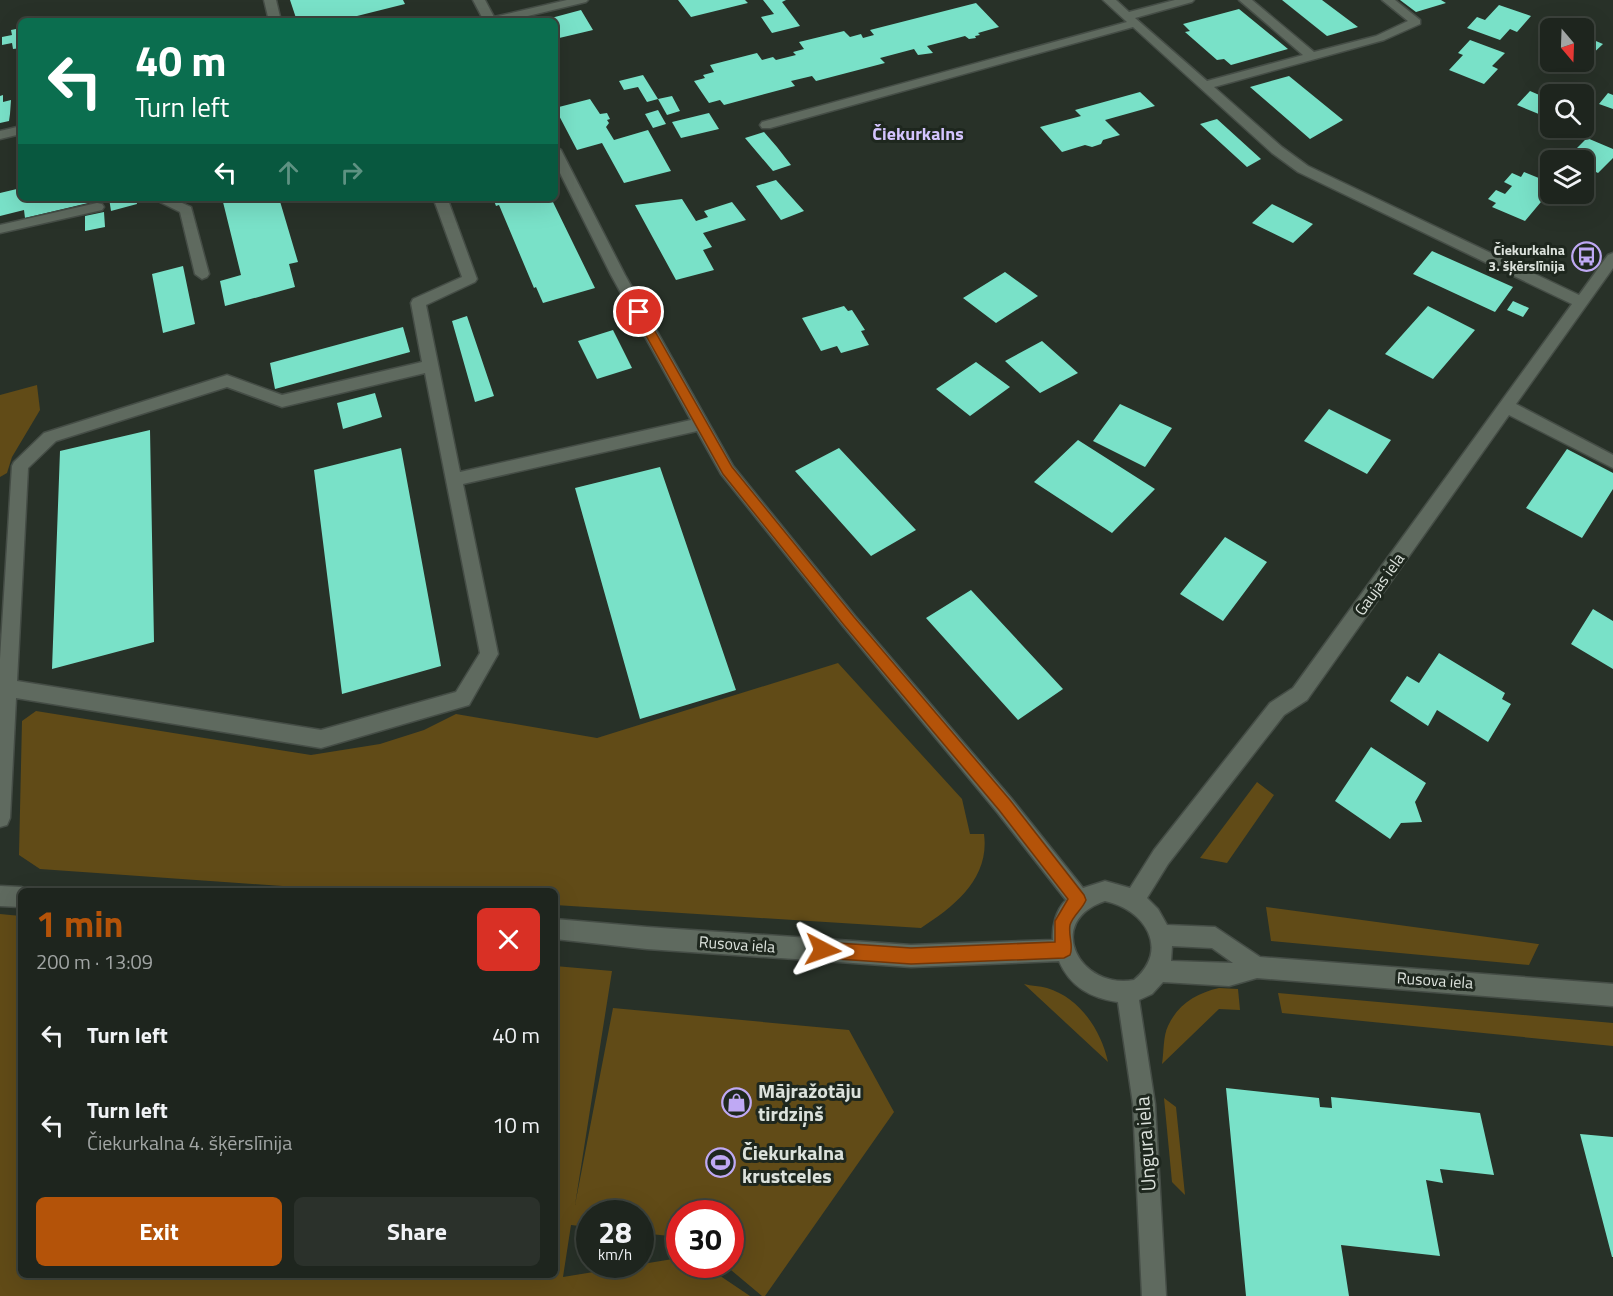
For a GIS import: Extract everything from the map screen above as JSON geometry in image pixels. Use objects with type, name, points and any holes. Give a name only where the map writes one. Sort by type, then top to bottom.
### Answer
[{"type":"street","points":[[270,0],[274,18]]},
{"type":"street","points":[[465,0],[479,1],[489,18]]},
{"type":"street","points":[[504,18],[582,0]]},
{"type":"street","points":[[1109,0],[1277,150],[1303,169],[1580,302]]},
{"type":"street","points":[[766,125],[1132,20],[1188,0]]},
{"type":"street","points":[[1245,0],[1312,57]]},
{"type":"street","points":[[1204,86],[1380,38],[1416,22],[1388,0]]},
{"type":"street","points":[[0,135],[18,131]]},
{"type":"street","points":[[558,156],[618,275],[727,470],[849,621],[1004,805],[1079,900]]},
{"type":"street","points":[[166,201],[186,210],[202,274]]},
{"type":"street","points":[[7,688],[321,739],[462,699],[489,654],[418,303],[470,279],[441,201]]},
{"type":"street","points":[[0,228],[97,207]]},
{"type":"street","name":"Gaujas iela","points":[[1134,900],[1161,857],[1276,709],[1300,694],[1613,258]]},
{"type":"street","points":[[0,818],[20,465],[50,436],[227,381],[282,401],[430,366]]},
{"type":"street","points":[[1506,406],[1613,462]]},
{"type":"street","points":[[455,479],[700,424]]},
{"type":"street","points":[[1105,891],[1119,893],[1134,900],[1151,915],[1161,935],[1163,954],[1158,971],[1150,982],[1140,989],[1127,992],[1101,990],[1078,974],[1064,950],[1061,935],[1063,921],[1079,900],[1091,893],[1105,891]]},
{"type":"street","points":[[0,896],[18,897]]},
{"type":"street","name":"Rusova iela","points":[[558,929],[658,939],[911,956],[1064,950]]},
{"type":"street","points":[[1161,935],[1215,938],[1257,967]]},
{"type":"street","name":"Rusova iela","points":[[1158,971],[1229,975],[1257,967],[1613,995]]},
{"type":"street","name":"Ungura iela","points":[[1127,992],[1134,1023],[1143,1100],[1154,1296]]},
{"type":"shaded area","points":[[37,385],[40,410],[12,457],[7,473],[0,477],[0,395]]},
{"type":"shaded area","points":[[838,663],[962,799],[970,834],[984,834],[981,864],[968,889],[946,910],[921,928],[558,905],[558,888],[311,888],[40,869],[19,855],[22,721],[36,711],[311,755],[380,744],[424,730],[456,714],[597,738]]},
{"type":"shaded area","points":[[1257,782],[1274,795],[1227,863],[1200,858]]},
{"type":"shaded area","points":[[1266,907],[1539,944],[1529,965],[1271,941]]},
{"type":"shaded area","name":"Čiekurkalna krustceles","points":[[0,914],[18,916],[18,1278],[558,1278],[558,966],[612,971],[575,1205],[613,1008],[849,1030],[894,1112],[765,1296],[741,1278],[744,1278],[744,1200],[666,1200],[666,1236],[654,1234],[654,1200],[576,1200],[576,1226],[571,1225],[563,1277],[576,1275],[576,1278],[654,1278],[654,1262],[666,1260],[666,1278],[723,1278],[750,1296],[0,1296]]},
{"type":"shaded area","points":[[1024,984],[1047,988],[1059,993],[1079,1007],[1100,1038],[1108,1062]]},
{"type":"shaded area","points":[[1219,988],[1238,989],[1240,1010],[1219,1009],[1162,1064],[1166,1030],[1177,1011],[1196,996]]},
{"type":"shaded area","points":[[1278,993],[1613,1023],[1613,1046],[1282,1013]]},
{"type":"shaded area","points":[[1164,1098],[1176,1107],[1185,1195],[1172,1182]]},
{"type":"building","points":[[290,0],[403,0],[405,4],[349,18],[296,18]]},
{"type":"building","points":[[678,0],[745,0],[748,3],[691,17]]},
{"type":"building","points":[[763,0],[786,0],[782,2],[800,26],[772,33],[761,17],[774,14]]},
{"type":"building","points":[[1282,0],[1322,0],[1358,27],[1327,36]]},
{"type":"building","points":[[1400,0],[1441,0],[1446,3],[1416,12]]},
{"type":"building","points":[[976,3],[999,27],[978,33],[980,35],[975,36],[976,38],[969,39],[965,36],[927,46],[933,53],[918,55],[914,49],[880,58],[885,63],[816,81],[812,76],[791,81],[795,86],[724,105],[720,100],[709,103],[694,81],[714,72],[710,65],[757,53],[762,60],[773,57],[776,60],[796,55],[793,52],[804,49],[799,42],[844,31],[850,37],[861,34],[863,38],[874,35],[870,30]]},
{"type":"building","points":[[1499,5],[1531,16],[1517,32],[1510,29],[1500,40],[1467,28],[1477,17],[1485,20]]},
{"type":"building","points":[[1239,9],[1288,49],[1231,65],[1224,59],[1217,60],[1185,32],[1190,31],[1183,24]]},
{"type":"building","points":[[581,10],[593,30],[558,38],[558,18],[551,18]]},
{"type":"building","points":[[18,29],[18,48],[13,49],[12,43],[2,45],[2,37],[12,35],[11,30]]},
{"type":"building","points":[[1470,40],[1505,53],[1492,66],[1498,69],[1484,84],[1449,70],[1463,55],[1458,53]]},
{"type":"building","points":[[1594,40],[1603,44],[1594,52]]},
{"type":"building","points":[[643,75],[658,99],[647,102],[638,87],[624,90],[619,81]]},
{"type":"building","points":[[1289,76],[1343,120],[1310,139],[1250,87]]},
{"type":"building","points":[[1530,91],[1540,95],[1540,114],[1517,105]]},
{"type":"building","points":[[1140,92],[1155,106],[1105,120],[1120,135],[1103,140],[1101,144],[1092,147],[1085,145],[1062,152],[1040,127],[1081,116],[1075,110]]},
{"type":"building","points":[[1608,93],[1613,95],[1613,109],[1599,104]]},
{"type":"building","points":[[3,95],[3,102],[11,100],[10,114],[9,121],[0,123],[0,96]]},
{"type":"building","points":[[672,96],[680,111],[667,115],[658,99]]},
{"type":"building","points":[[590,99],[600,114],[607,113],[610,119],[607,120],[609,123],[606,127],[614,140],[648,130],[671,171],[624,183],[602,143],[577,150],[558,114],[558,107]]},
{"type":"building","points":[[658,110],[666,124],[653,128],[645,114]]},
{"type":"building","points":[[709,113],[719,129],[681,138],[672,122]]},
{"type":"building","points":[[1217,119],[1261,159],[1247,167],[1200,124]]},
{"type":"building","points":[[764,132],[791,165],[773,171],[745,138]]},
{"type":"building","points":[[1587,138],[1613,149],[1613,158],[1598,173],[1594,171],[1594,150],[1575,150]]},
{"type":"building","points":[[1524,172],[1540,179],[1540,203],[1525,221],[1492,207],[1496,203],[1488,199],[1496,190],[1505,194],[1512,186],[1504,182],[1512,173],[1521,177]]},
{"type":"building","points":[[776,180],[804,211],[781,220],[756,186]]},
{"type":"building","points":[[18,189],[18,201],[97,201],[25,218],[24,210],[0,216],[0,193]]},
{"type":"building","points":[[682,199],[696,221],[708,217],[704,211],[732,202],[746,220],[703,233],[712,247],[703,250],[714,270],[676,280],[635,205]]},
{"type":"building","points":[[109,201],[136,201],[137,204],[111,211]]},
{"type":"building","points":[[223,201],[280,201],[298,262],[289,264],[295,287],[225,306],[220,281],[241,275]]},
{"type":"building","points":[[494,201],[552,201],[595,288],[543,303],[536,287],[534,288],[499,205],[496,206]]},
{"type":"building","points":[[1272,204],[1313,224],[1293,243],[1252,223]]},
{"type":"building","points":[[104,212],[105,227],[85,231],[85,216]]},
{"type":"building","points":[[1432,251],[1513,287],[1495,312],[1413,274]]},
{"type":"building","points":[[183,266],[195,324],[163,333],[152,274]]},
{"type":"building","points":[[1005,272],[1038,296],[996,323],[963,298]]},
{"type":"building","points":[[1513,301],[1529,308],[1523,317],[1507,310]]},
{"type":"building","points":[[844,306],[848,311],[852,310],[865,330],[861,331],[869,345],[841,353],[837,346],[821,351],[802,318]]},
{"type":"building","points":[[1428,306],[1475,330],[1433,379],[1385,354]]},
{"type":"building","points":[[467,316],[494,396],[475,402],[452,321]]},
{"type":"building","points":[[403,327],[410,352],[275,389],[270,363]]},
{"type":"building","points":[[613,330],[632,368],[597,379],[578,341]]},
{"type":"building","points":[[1042,341],[1078,373],[1040,393],[1005,361]]},
{"type":"building","points":[[976,362],[1010,387],[970,416],[936,389]]},
{"type":"building","points":[[375,393],[382,417],[343,429],[337,403]]},
{"type":"building","points":[[1120,404],[1172,428],[1145,467],[1093,441]]},
{"type":"building","points":[[1329,409],[1391,440],[1367,474],[1304,441]]},
{"type":"building","points":[[150,430],[154,642],[52,669],[60,451]]},
{"type":"building","points":[[1078,440],[1155,489],[1112,533],[1034,482]]},
{"type":"building","points":[[401,448],[441,666],[342,694],[314,470]]},
{"type":"building","points":[[839,448],[916,530],[871,556],[795,471]]},
{"type":"building","points":[[1567,449],[1613,473],[1613,489],[1582,538],[1526,508]]},
{"type":"building","points":[[660,467],[736,690],[640,719],[575,488]]},
{"type":"building","points":[[1225,537],[1267,562],[1223,621],[1180,594]]},
{"type":"building","points":[[971,590],[1063,689],[1018,720],[926,618]]},
{"type":"building","points":[[1593,609],[1613,621],[1613,669],[1571,644]]},
{"type":"building","points":[[1439,653],[1505,693],[1502,699],[1511,704],[1488,742],[1437,710],[1428,726],[1390,701],[1407,676],[1419,683]]},
{"type":"building","points":[[1371,747],[1426,783],[1415,802],[1422,822],[1401,823],[1390,839],[1335,801]]},
{"type":"building","points":[[1226,1088],[1319,1098],[1320,1107],[1332,1108],[1331,1097],[1480,1113],[1494,1175],[1440,1169],[1443,1183],[1426,1180],[1440,1256],[1341,1245],[1349,1296],[1246,1296]]},
{"type":"building","points":[[1580,1134],[1613,1137],[1613,1257],[1612,1257]]},
{"type":"place","name":"Čiekurkalna 3. šķērslīnija","points":[[1586,257]]},
{"type":"place","name":"Mājražotāju tirdziņš","points":[[737,1102]]},
{"type":"place","name":"Čiekurkalna krustceles","points":[[721,1163]]},
{"type":"district","name":"Čiekurkalns","points":[[918,133]]},
{"type":"route","points":[[639,312],[727,470],[849,621],[1004,805],[1079,900],[1063,921],[1061,935],[1064,950],[911,956],[823,950]]}]
